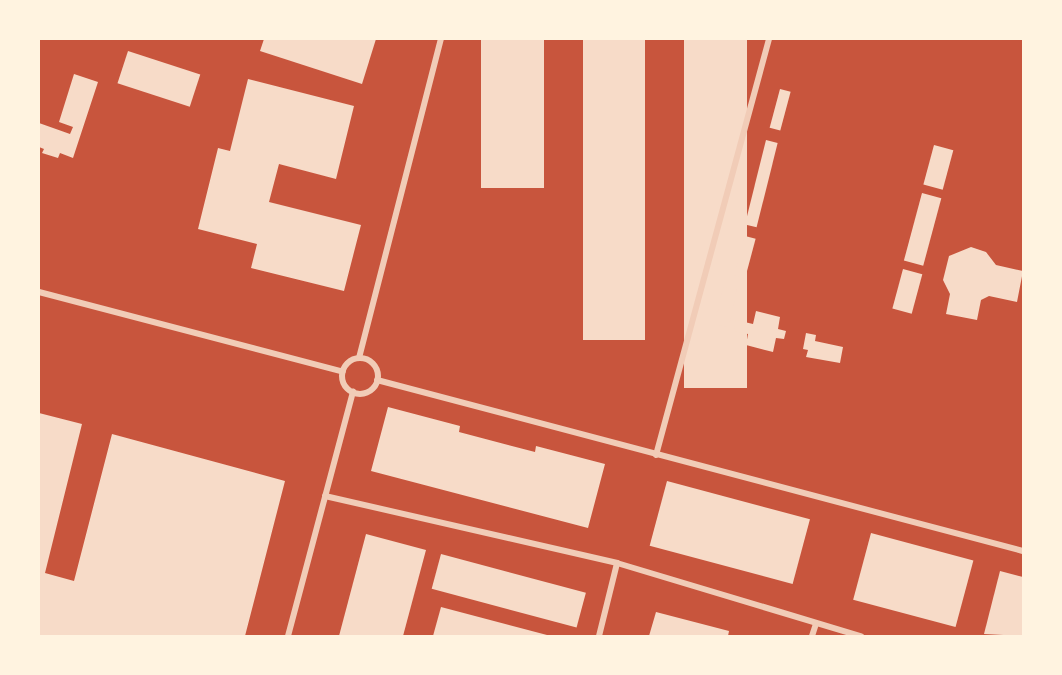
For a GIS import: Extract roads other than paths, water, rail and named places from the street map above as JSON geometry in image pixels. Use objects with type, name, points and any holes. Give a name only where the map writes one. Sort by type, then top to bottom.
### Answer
[{"type":"street","points":[[359,358],[441,39]]},
{"type":"street","points":[[656,455],[770,39]]},
{"type":"street","points":[[39,292],[343,372]]},
{"type":"street","points":[[359,358],[374,364],[377,380],[368,392],[353,392],[344,384],[343,372],[348,362],[359,358]]},
{"type":"street","points":[[377,380],[1023,551]]},
{"type":"street","points":[[288,636],[353,392]]},
{"type":"street","points":[[325,496],[617,563],[861,636]]},
{"type":"street","points":[[599,636],[617,563]]},
{"type":"street","points":[[812,636],[816,624]]}]
